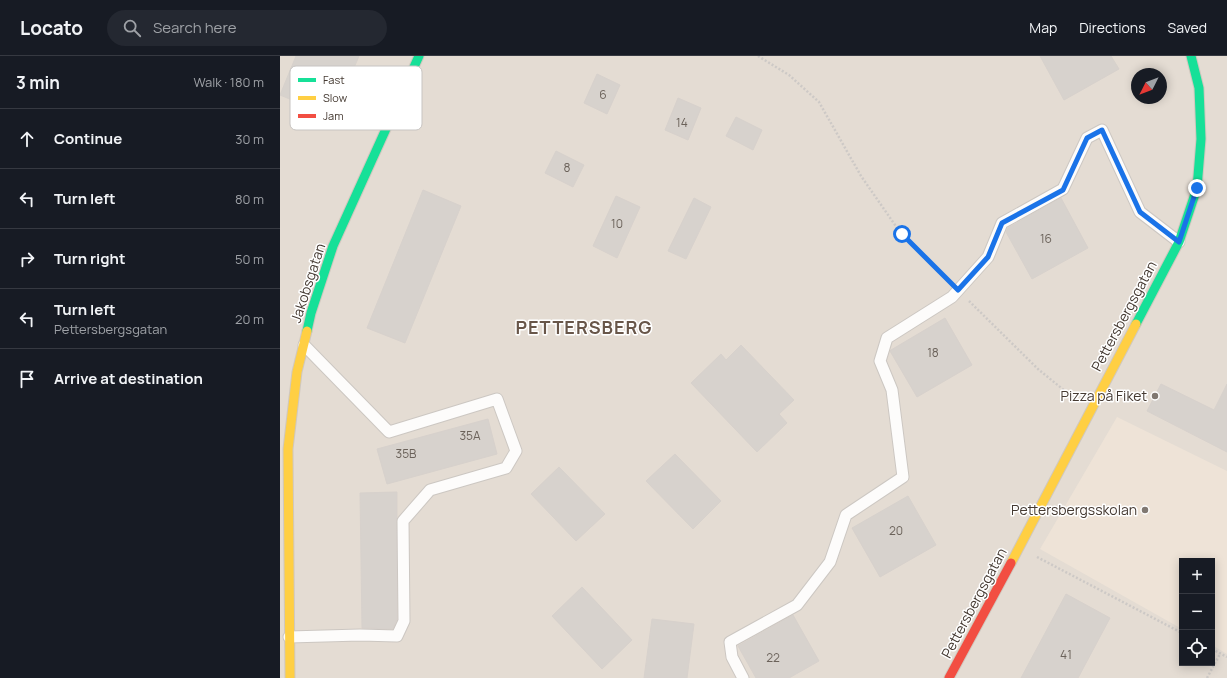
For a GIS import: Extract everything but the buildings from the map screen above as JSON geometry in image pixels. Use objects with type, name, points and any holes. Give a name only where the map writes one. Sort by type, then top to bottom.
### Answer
[{"type":"street","name":"Jakobsgatan","points":[[414,66],[419,56]]},
{"type":"street","name":"Pettersbergsgatan","points":[[949,678],[1179,242],[1197,188],[1201,139],[1199,88],[1192,56]]},
{"type":"street","name":"Jakobsgatan","points":[[290,678],[288,449],[297,372],[311,312],[333,246],[385,130]]},
{"type":"lane","points":[[743,678],[732,657],[730,642],[797,605],[830,562],[846,515],[903,477],[892,390],[880,361],[886,338],[952,297],[988,257],[1002,223],[1063,190],[1087,138],[1102,130],[1140,212],[1179,242]]},
{"type":"lane","points":[[289,637],[360,635],[397,636],[404,621],[403,520],[430,490],[506,468],[516,451],[497,399],[389,432],[304,345]]},
{"type":"path","points":[[758,56],[789,75],[818,102],[861,176],[902,234],[1039,370],[1071,397],[1091,410]]},
{"type":"path","points":[[1034,555],[1179,632]]},
{"type":"path","points":[[1215,651],[1227,657]]},
{"type":"path","points":[[1207,678],[1220,654]]},
{"type":"shaded area","points":[[280,56],[1227,56],[1227,678],[280,678]]},
{"type":"shaded area","name":"Pettersbergsskolan","points":[[1117,417],[1227,471],[1227,654],[1215,647],[1215,558],[1179,558],[1179,627],[1040,549]]},
{"type":"traffic: fast","points":[[414,66],[419,56]]},
{"type":"traffic: fast","points":[[1136,324],[1179,242],[1197,188],[1201,139],[1199,88],[1191,56]]},
{"type":"traffic: fast","points":[[307,331],[311,313],[333,246],[386,130]]},
{"type":"traffic: slow","points":[[1011,563],[1136,324]]},
{"type":"traffic: slow","points":[[290,678],[288,449],[297,372],[307,331]]},
{"type":"traffic: jam","points":[[949,678],[1011,563]]},
{"type":"place","name":"Pizza på Fiket","points":[[1155,396]]},
{"type":"place","name":"Pettersbergsskolan","points":[[1145,510]]},
{"type":"district","name":"PETTERSBERG","points":[[584,328]]},
{"type":"route","points":[[902,234],[958,290],[988,257],[1002,223],[1063,190],[1087,138],[1102,130],[1140,212],[1179,242],[1197,188]]}]
